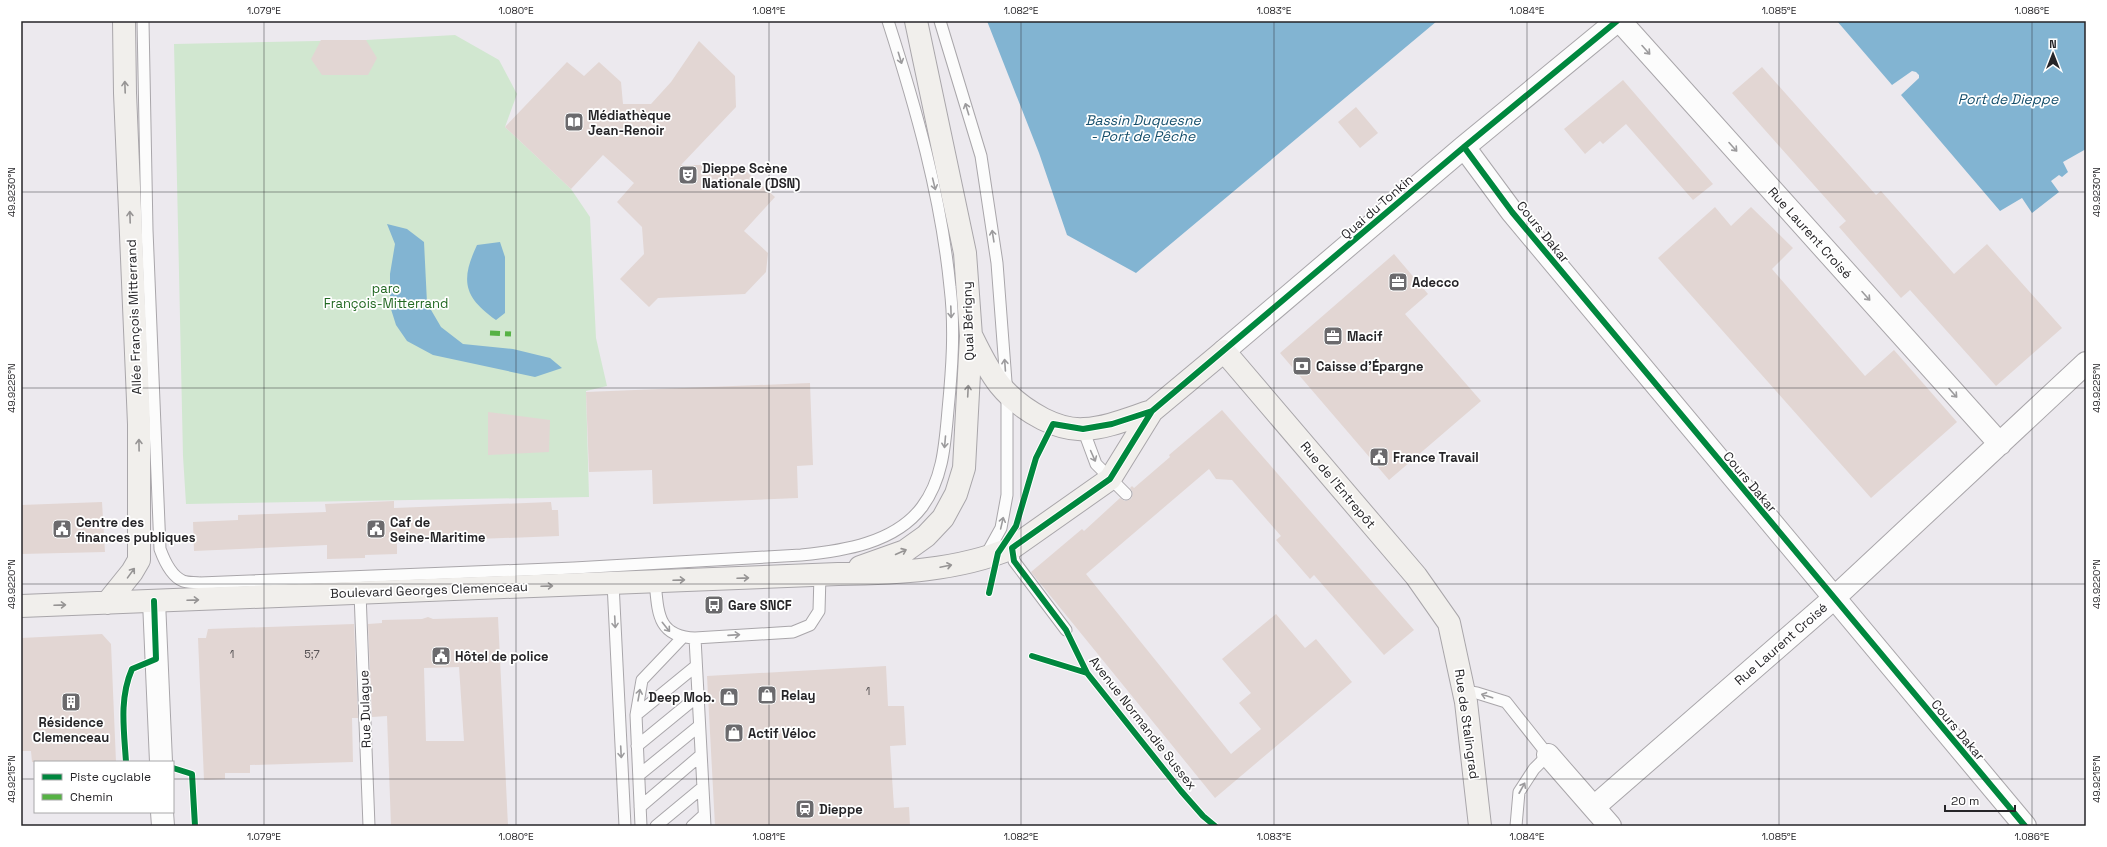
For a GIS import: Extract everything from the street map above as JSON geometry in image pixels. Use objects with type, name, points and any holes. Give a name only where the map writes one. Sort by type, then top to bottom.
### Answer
[{"type":"main road","name":"Allée François Mitterrand","points":[[106,603],[132,572],[139,560],[139,424],[125,93],[124,21]]},
{"type":"main road","name":"Quai Bérigny","points":[[829,574],[904,552],[926,536],[943,518],[956,494],[964,468],[971,336],[965,252],[915,23]]},
{"type":"main road","name":"Quai du Tonkin","points":[[971,336],[989,371],[1007,395],[1025,409],[1053,424],[1083,429],[1112,424],[1152,411]]},
{"type":"main road","name":"Quai du Tonkin","points":[[829,574],[898,573],[943,568],[1012,548],[1110,479],[1152,411],[1224,351]]},
{"type":"main road","name":"Rue de l'Entrepôt","points":[[1224,351],[1416,576],[1449,623]]},
{"type":"main road","name":"Boulevard Georges Clemenceau","points":[[21,606],[829,574]]},
{"type":"main road","name":"Rue de Stalingrad","points":[[1449,623],[1464,691],[1480,826]]},
{"type":"street","name":"Quai du Tonkin","points":[[1224,351],[1464,147],[1619,21]]},
{"type":"street","name":"Rue Laurent Croisé","points":[[1619,21],[2000,444]]},
{"type":"street","name":"Cours Dakar","points":[[1464,147],[1512,212],[1833,599],[2025,826]]},
{"type":"street","name":"Rue Laurent Croisé","points":[[1594,807],[1833,599],[2086,363]]},
{"type":"street","points":[[154,601],[160,761]]},
{"type":"street","points":[[1548,755],[1610,826]]},
{"type":"street","points":[[162,813],[163,826]]},
{"type":"lane","points":[[143,21],[148,230],[160,550],[164,560],[175,574],[183,581],[200,583],[574,568],[826,553],[868,543],[905,523],[921,508],[933,490],[944,456],[952,363],[950,287],[936,191],[915,104],[888,21]]},
{"type":"lane","points":[[940,21],[981,156],[997,264],[1007,395],[1007,495],[1001,528],[984,557]]},
{"type":"lane","points":[[1083,429],[1091,455],[1096,464],[1126,494]]},
{"type":"lane","points":[[1012,548],[1014,561],[1066,630]]},
{"type":"lane","points":[[655,581],[660,619],[671,633],[682,638],[695,638],[793,632],[810,625],[819,611],[829,574]]},
{"type":"lane","points":[[612,583],[625,826]]},
{"type":"lane","name":"Rue Dulague","points":[[360,593],[369,826]]},
{"type":"lane","points":[[641,826],[636,715],[642,680],[682,638]]},
{"type":"lane","points":[[692,826],[704,821],[695,638]]},
{"type":"lane","points":[[636,715],[696,666]]},
{"type":"lane","points":[[1464,691],[1477,693],[1506,702],[1548,755],[1534,769],[1519,792],[1516,826]]},
{"type":"lane","points":[[637,746],[698,696]]},
{"type":"lane","points":[[638,775],[699,726]]},
{"type":"lane","points":[[640,807],[701,755]]},
{"type":"lane","points":[[656,826],[703,787]]},
{"type":"green space","name":"parc François-Mitterrand","points":[[455,35],[499,60],[517,94],[505,127],[571,189],[590,217],[596,338],[607,386],[586,391],[589,497],[186,504],[183,456],[174,44],[366,40]]},
{"type":"water","name":"Bassin Duquesne - Port de Pêche","points":[[987,21],[1437,21],[1136,273],[1067,235],[1039,153]]},
{"type":"water","name":"Port de Dieppe","points":[[1837,21],[2086,21],[2086,149],[2063,162],[2068,172],[2062,177],[2059,175],[2051,181],[2059,192],[2032,213],[2022,198],[2000,211],[1901,95],[1919,78],[1919,75],[1912,71],[1892,85]]},
{"type":"water","points":[[387,224],[407,229],[424,242],[427,303],[441,327],[463,344],[513,349],[550,358],[562,368],[535,377],[433,355],[407,341],[396,325],[390,306],[390,274],[395,244]]},
{"type":"water","points":[[500,242],[505,257],[505,313],[496,320],[485,312],[471,296],[467,278],[468,269],[477,245]]},
{"type":"building","points":[[321,40],[366,40],[377,58],[368,75],[322,75],[311,59]]},
{"type":"building","name":"Dieppe Scène Nationale (DSN)","points":[[699,41],[735,76],[736,107],[681,165],[739,165],[775,197],[744,231],[768,253],[766,272],[745,294],[658,298],[649,307],[620,279],[644,254],[642,227],[617,202],[634,183],[603,155],[571,189],[505,127],[567,62],[584,76],[599,62],[621,82],[623,104],[651,104],[671,82]]},
{"type":"building","points":[[1762,67],[1876,195],[1881,191],[1954,274],[1987,244],[2062,328],[1996,386],[1910,290],[1901,298],[1839,227],[1846,221],[1732,93]]},
{"type":"building","points":[[1623,80],[1713,184],[1693,200],[1626,124],[1603,144],[1600,141],[1585,154],[1564,129]]},
{"type":"building","points":[[1356,107],[1378,133],[1360,148],[1338,122]]},
{"type":"building","points":[[1715,207],[1731,226],[1751,207],[1793,248],[1772,269],[1865,376],[1894,350],[1957,422],[1871,498],[1658,258]]},
{"type":"building","points":[[1394,254],[1428,294],[1405,314],[1481,401],[1389,480],[1280,353]]},
{"type":"building","points":[[810,383],[813,465],[797,466],[798,498],[653,504],[652,470],[589,472],[586,392]]},
{"type":"building","points":[[1222,410],[1414,630],[1384,655],[1314,575],[1310,579],[1276,540],[1281,536],[1232,480],[1216,479],[1209,469],[1086,574],[1231,754],[1261,729],[1239,703],[1251,693],[1222,659],[1276,614],[1305,648],[1316,639],[1352,682],[1215,798],[1031,572],[1082,529],[1084,531],[1120,498],[1125,501],[1131,499],[1133,493],[1130,488],[1132,486],[1134,488],[1170,457],[1169,455]]},
{"type":"building","points":[[488,412],[550,420],[549,452],[488,455]]},
{"type":"building","name":"Caf de Seine-Maritime","points":[[394,501],[394,508],[551,502],[552,510],[558,510],[559,536],[397,542],[397,554],[365,555],[365,558],[327,559],[327,545],[194,551],[193,522],[238,520],[238,515],[326,512],[325,504]]},
{"type":"building","name":"Centre des finances publiques","points":[[102,502],[105,552],[21,554],[21,505]]},
{"type":"building","points":[[428,617],[433,619],[498,617],[508,826],[391,826],[387,716],[372,717],[368,624],[382,623],[382,620],[422,619]],"holes":[[[459,667],[464,741],[426,741],[424,668]]]},
{"type":"building","points":[[354,624],[358,718],[352,718],[353,762],[250,765],[250,773],[225,773],[225,779],[204,780],[198,638],[206,638],[208,629]]},
{"type":"building","name":"Résidence Clemenceau","points":[[102,634],[111,644],[116,761],[32,762],[31,751],[21,751],[21,638]]},
{"type":"building","points":[[886,666],[888,706],[904,706],[906,745],[890,746],[894,808],[909,807],[910,826],[715,826],[707,676]]},
{"type":"marked path","points":[[490,333],[511,334]]},
{"type":"cycle path","name":"Avenue Normandie Sussex","points":[[1215,826],[1203,816],[1181,791],[1087,673],[1066,630],[1014,561],[1012,548],[1110,479],[1152,411],[1464,147],[1617,21]]},
{"type":"cycle path","points":[[1464,147],[1512,212],[2025,826]]},
{"type":"cycle path","points":[[989,593],[998,553],[1016,526],[1036,458],[1053,424],[1083,429],[1112,424],[1152,411]]},
{"type":"cycle path","points":[[126,761],[123,715],[125,692],[132,669],[156,659],[154,601]]},
{"type":"cycle path","name":"Avenue Normandie Sussex","points":[[1032,656],[1087,673]]},
{"type":"cycle path","points":[[174,768],[192,774],[195,826]]},
{"type":"place","name":"Médiathèque Jean-Renoir","points":[[574,122]]},
{"type":"place","name":"Dieppe Scène Nationale (DSN)","points":[[688,175]]},
{"type":"place","name":"Adecco","points":[[1398,282]]},
{"type":"place","name":"Macif","points":[[1333,336]]},
{"type":"place","name":"Caisse d'Épargne","points":[[1302,366]]},
{"type":"place","name":"France Travail","points":[[1379,457]]},
{"type":"place","name":"Centre des finances publiques","points":[[62,529]]},
{"type":"place","name":"Caf de Seine-Maritime","points":[[376,529]]},
{"type":"place","name":"Gare SNCF","points":[[714,605]]},
{"type":"place","name":"Hôtel de police","points":[[441,656]]},
{"type":"place","name":"Relay","points":[[767,695]]},
{"type":"place","name":"Deep Mob.","points":[[729,697]]},
{"type":"place","name":"Résidence Clemenceau","points":[[71,702]]},
{"type":"place","name":"Actif Véloc","points":[[734,733]]},
{"type":"place","name":"Dieppe","points":[[805,809]]}]
